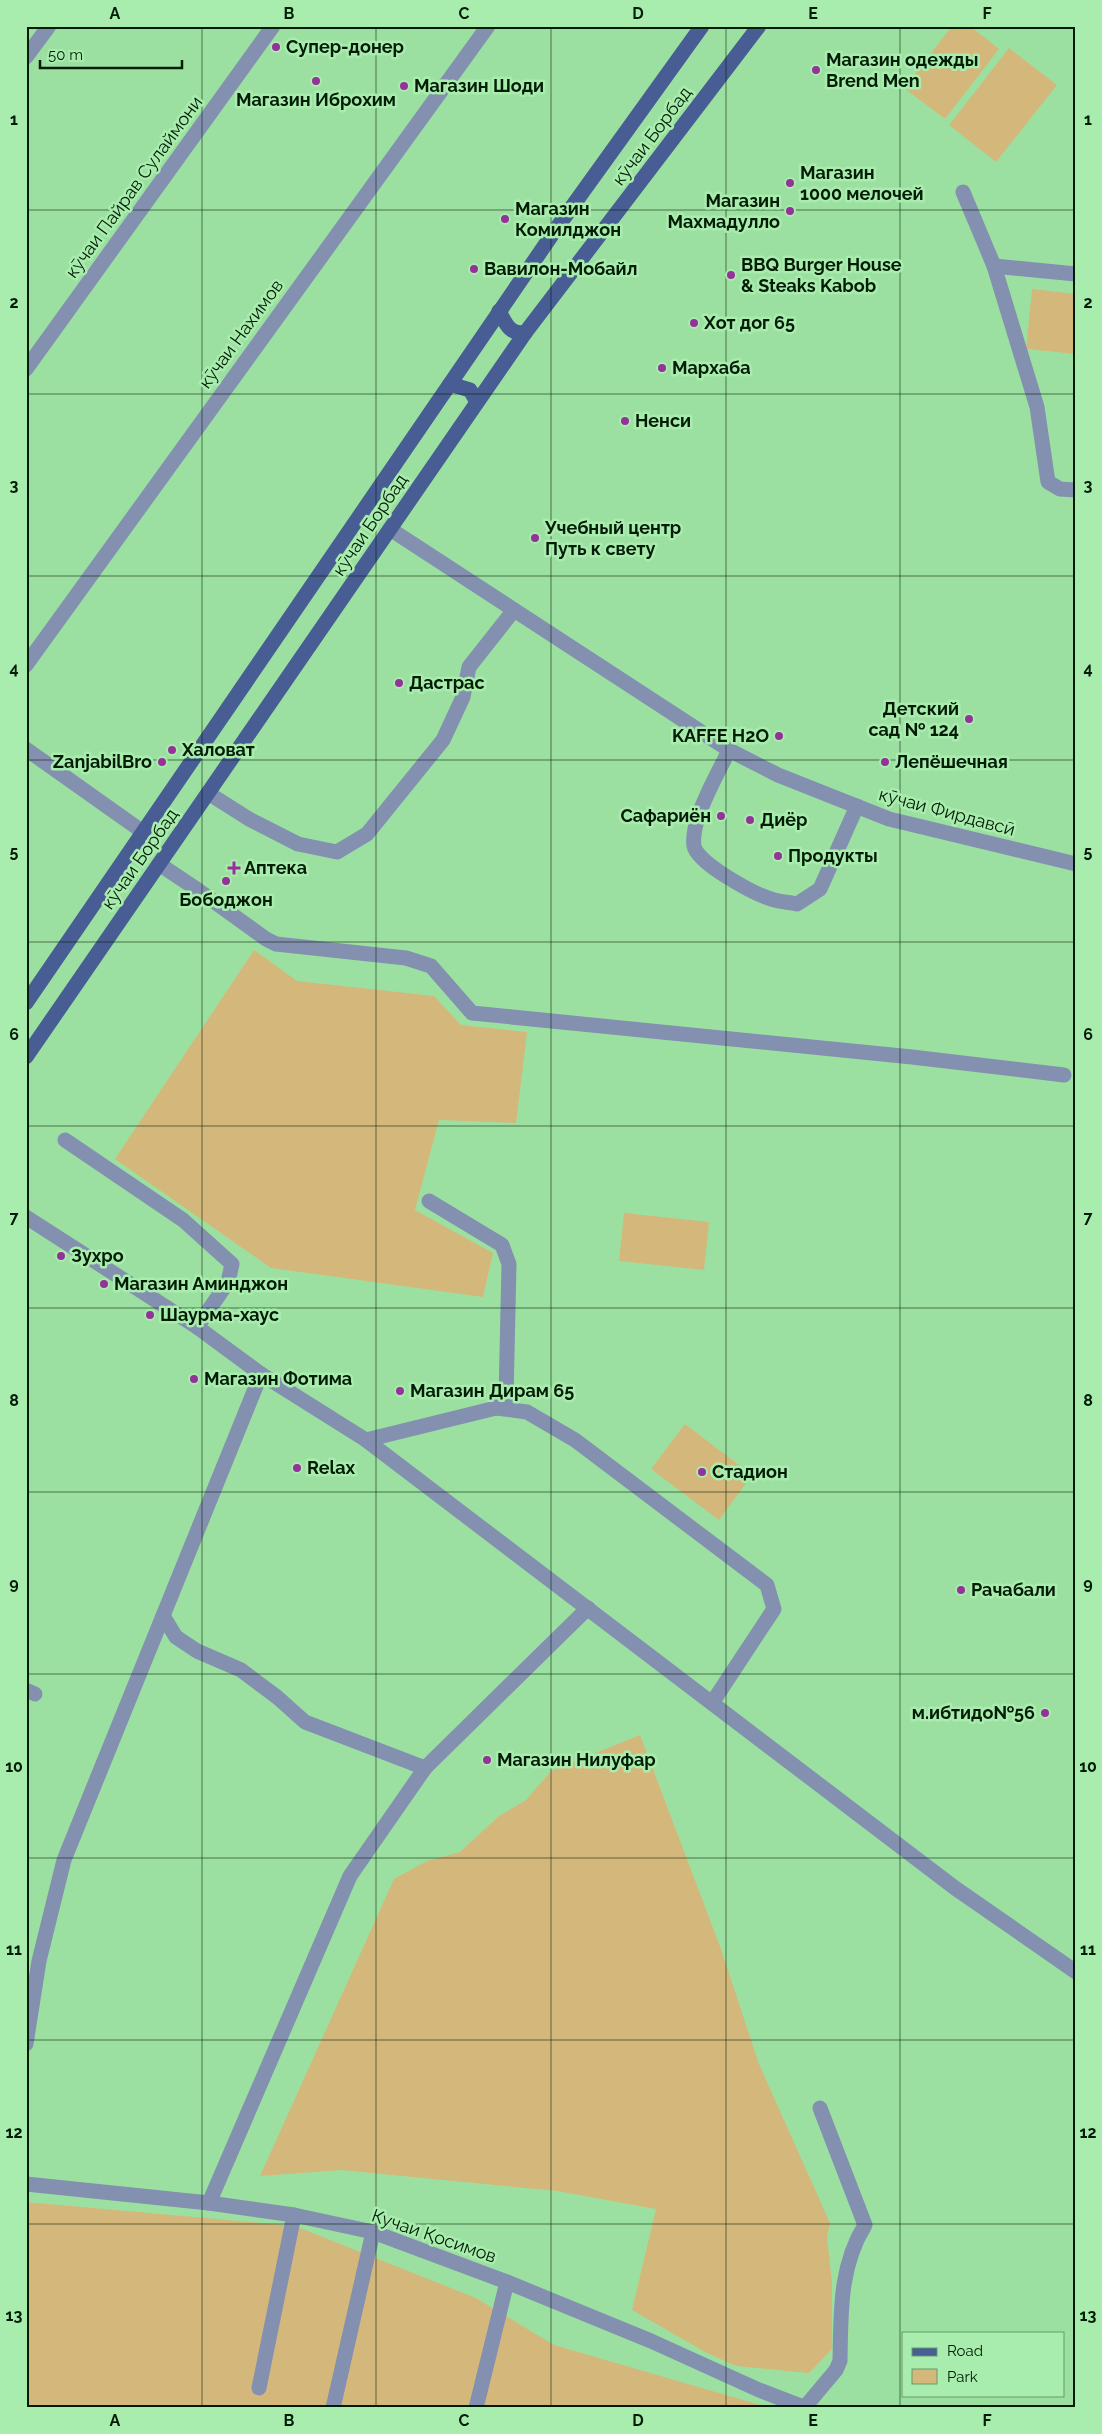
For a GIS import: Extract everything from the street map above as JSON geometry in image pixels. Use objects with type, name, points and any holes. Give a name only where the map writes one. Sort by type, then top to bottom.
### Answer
[{"type":"main road","name":"кӯчаи Борбад","points":[[26,1003],[499,312],[702,26]]},
{"type":"main road","name":"кӯчаи Борбад","points":[[26,1057],[525,333],[759,26]]},
{"type":"main road","points":[[499,312],[509,330],[514,333],[525,333]]},
{"type":"main road","points":[[450,384],[470,390],[477,402]]},
{"type":"street","points":[[26,57],[49,26]]},
{"type":"street","name":"кӯчаи Пайрав Сулаймони","points":[[26,369],[273,26]]},
{"type":"street","name":"кӯчаи Нахимов","points":[[26,665],[488,26]]},
{"type":"street","points":[[964,192],[994,266],[1038,407],[1048,482],[1060,489],[1076,490]]},
{"type":"street","points":[[994,266],[1076,274]]},
{"type":"street","name":"кӯчаи Фирдавсӣ","points":[[390,529],[729,750],[778,775],[889,819],[1076,864]]},
{"type":"street","points":[[208,793],[248,819],[298,844],[337,852],[367,834],[443,740],[463,697],[468,667],[514,610]]},
{"type":"street","points":[[26,749],[143,832]]},
{"type":"street","points":[[729,750],[696,824],[694,847],[703,860],[727,876],[770,899],[797,904],[820,889],[857,806]]},
{"type":"street","points":[[159,864],[266,939],[276,944],[406,958],[430,966],[472,1014],[912,1057],[1064,1075]]},
{"type":"street","points":[[65,1140],[183,1220],[232,1264],[228,1282],[197,1327]]},
{"type":"street","points":[[429,1201],[502,1245],[509,1264],[506,1399],[496,1408]]},
{"type":"street","points":[[26,1217],[197,1327],[261,1374],[366,1440],[955,1888],[1076,1972]]},
{"type":"street","points":[[26,2044],[33,1959],[64,1860],[261,1374]]},
{"type":"street","points":[[366,1440],[496,1408],[527,1412],[575,1440],[767,1585],[774,1609],[712,1703]]},
{"type":"street","points":[[209,2203],[350,1876],[425,1768],[588,1608]]},
{"type":"street","points":[[163,1616],[176,1637],[197,1651],[241,1670],[277,1697],[305,1722],[425,1768]]},
{"type":"street","points":[[805,2408],[836,2370],[840,2361],[842,2287],[848,2257],[865,2226],[820,2108]]},
{"type":"street","name":"Кучаи Қосимов","points":[[26,2184],[209,2203],[294,2215],[373,2232],[506,2282],[652,2341],[759,2390],[805,2408]]},
{"type":"street","points":[[258,2388],[294,2215]]},
{"type":"street","points":[[333,2408],[373,2232]]},
{"type":"street","points":[[476,2408],[506,2282]]},
{"type":"green space","points":[[952,26],[970,26],[999,49],[945,119],[904,88]]},
{"type":"green space","points":[[1009,48],[1057,85],[996,162],[949,125]]},
{"type":"green space","points":[[1032,289],[1076,294],[1076,354],[1026,349]]},
{"type":"green space","points":[[254,950],[297,981],[434,996],[461,1025],[527,1032],[516,1123],[439,1120],[415,1210],[493,1253],[483,1297],[271,1268],[115,1159]]},
{"type":"green space","points":[[624,1213],[709,1222],[704,1270],[619,1261]]},
{"type":"green space","name":"Стадион","points":[[685,1424],[752,1475],[719,1520],[651,1469]]},
{"type":"green space","points":[[640,1735],[721,1949],[759,2064],[830,2223],[827,2237],[832,2282],[832,2349],[809,2373],[736,2366],[705,2352],[632,2310],[656,2209],[557,2191],[341,2170],[260,2176],[394,1879],[427,1861],[460,1852],[499,1816],[526,1800],[551,1771]]},
{"type":"green space","points":[[26,2202],[295,2226],[476,2298],[554,2345],[771,2408],[26,2408]]},
{"type":"place","name":"Супер-донер","points":[[276,47]]},
{"type":"place","name":"Магазин одежды Brend Men","points":[[816,70]]},
{"type":"place","name":"Магазин Иброхим","points":[[316,81]]},
{"type":"place","name":"Магазин Шоди","points":[[404,86]]},
{"type":"place","name":"Магазин 1000 мелочей","points":[[790,183]]},
{"type":"place","name":"Магазин Махмадулло","points":[[790,211]]},
{"type":"place","name":"Магазин Комилджон","points":[[505,219]]},
{"type":"place","name":"Вавилон-Мобайл","points":[[474,269]]},
{"type":"place","name":"BBQ Burger House & Steaks Kabob","points":[[731,275]]},
{"type":"place","name":"Хот дог 65","points":[[694,323]]},
{"type":"place","name":"Мархаба","points":[[662,368]]},
{"type":"place","name":"Ненси","points":[[625,421]]},
{"type":"place","name":"Учебный центр Путь к свету","points":[[535,538]]},
{"type":"place","name":"Дастрас","points":[[399,683]]},
{"type":"place","name":"Детский сад № 124","points":[[969,719]]},
{"type":"place","name":"KAFFE H2O","points":[[779,736]]},
{"type":"place","name":"Халоват","points":[[172,750]]},
{"type":"place","name":"ZanjabilBro","points":[[162,762]]},
{"type":"place","name":"Лепёшечная","points":[[885,762]]},
{"type":"place","name":"Сафариëн","points":[[721,816]]},
{"type":"place","name":"Диëр","points":[[750,820]]},
{"type":"place","name":"Продукты","points":[[778,856]]},
{"type":"place","name":"Аптека","points":[[234,868]]},
{"type":"place","name":"Бободжон","points":[[226,881]]},
{"type":"place","name":"Зухро","points":[[61,1256]]},
{"type":"place","name":"Магазин Аминджон","points":[[104,1284]]},
{"type":"place","name":"Шаурма-хаус","points":[[150,1315]]},
{"type":"place","name":"Магазин Фотима","points":[[194,1379]]},
{"type":"place","name":"Магазин Дирам 65","points":[[400,1391]]},
{"type":"place","name":"Relax","points":[[297,1468]]},
{"type":"place","name":"Стадион","points":[[702,1472]]},
{"type":"place","name":"Рачабали","points":[[961,1590]]},
{"type":"place","name":"м.ибтидо№56","points":[[1045,1713]]},
{"type":"place","name":"Магазин Нилуфар","points":[[487,1760]]}]
